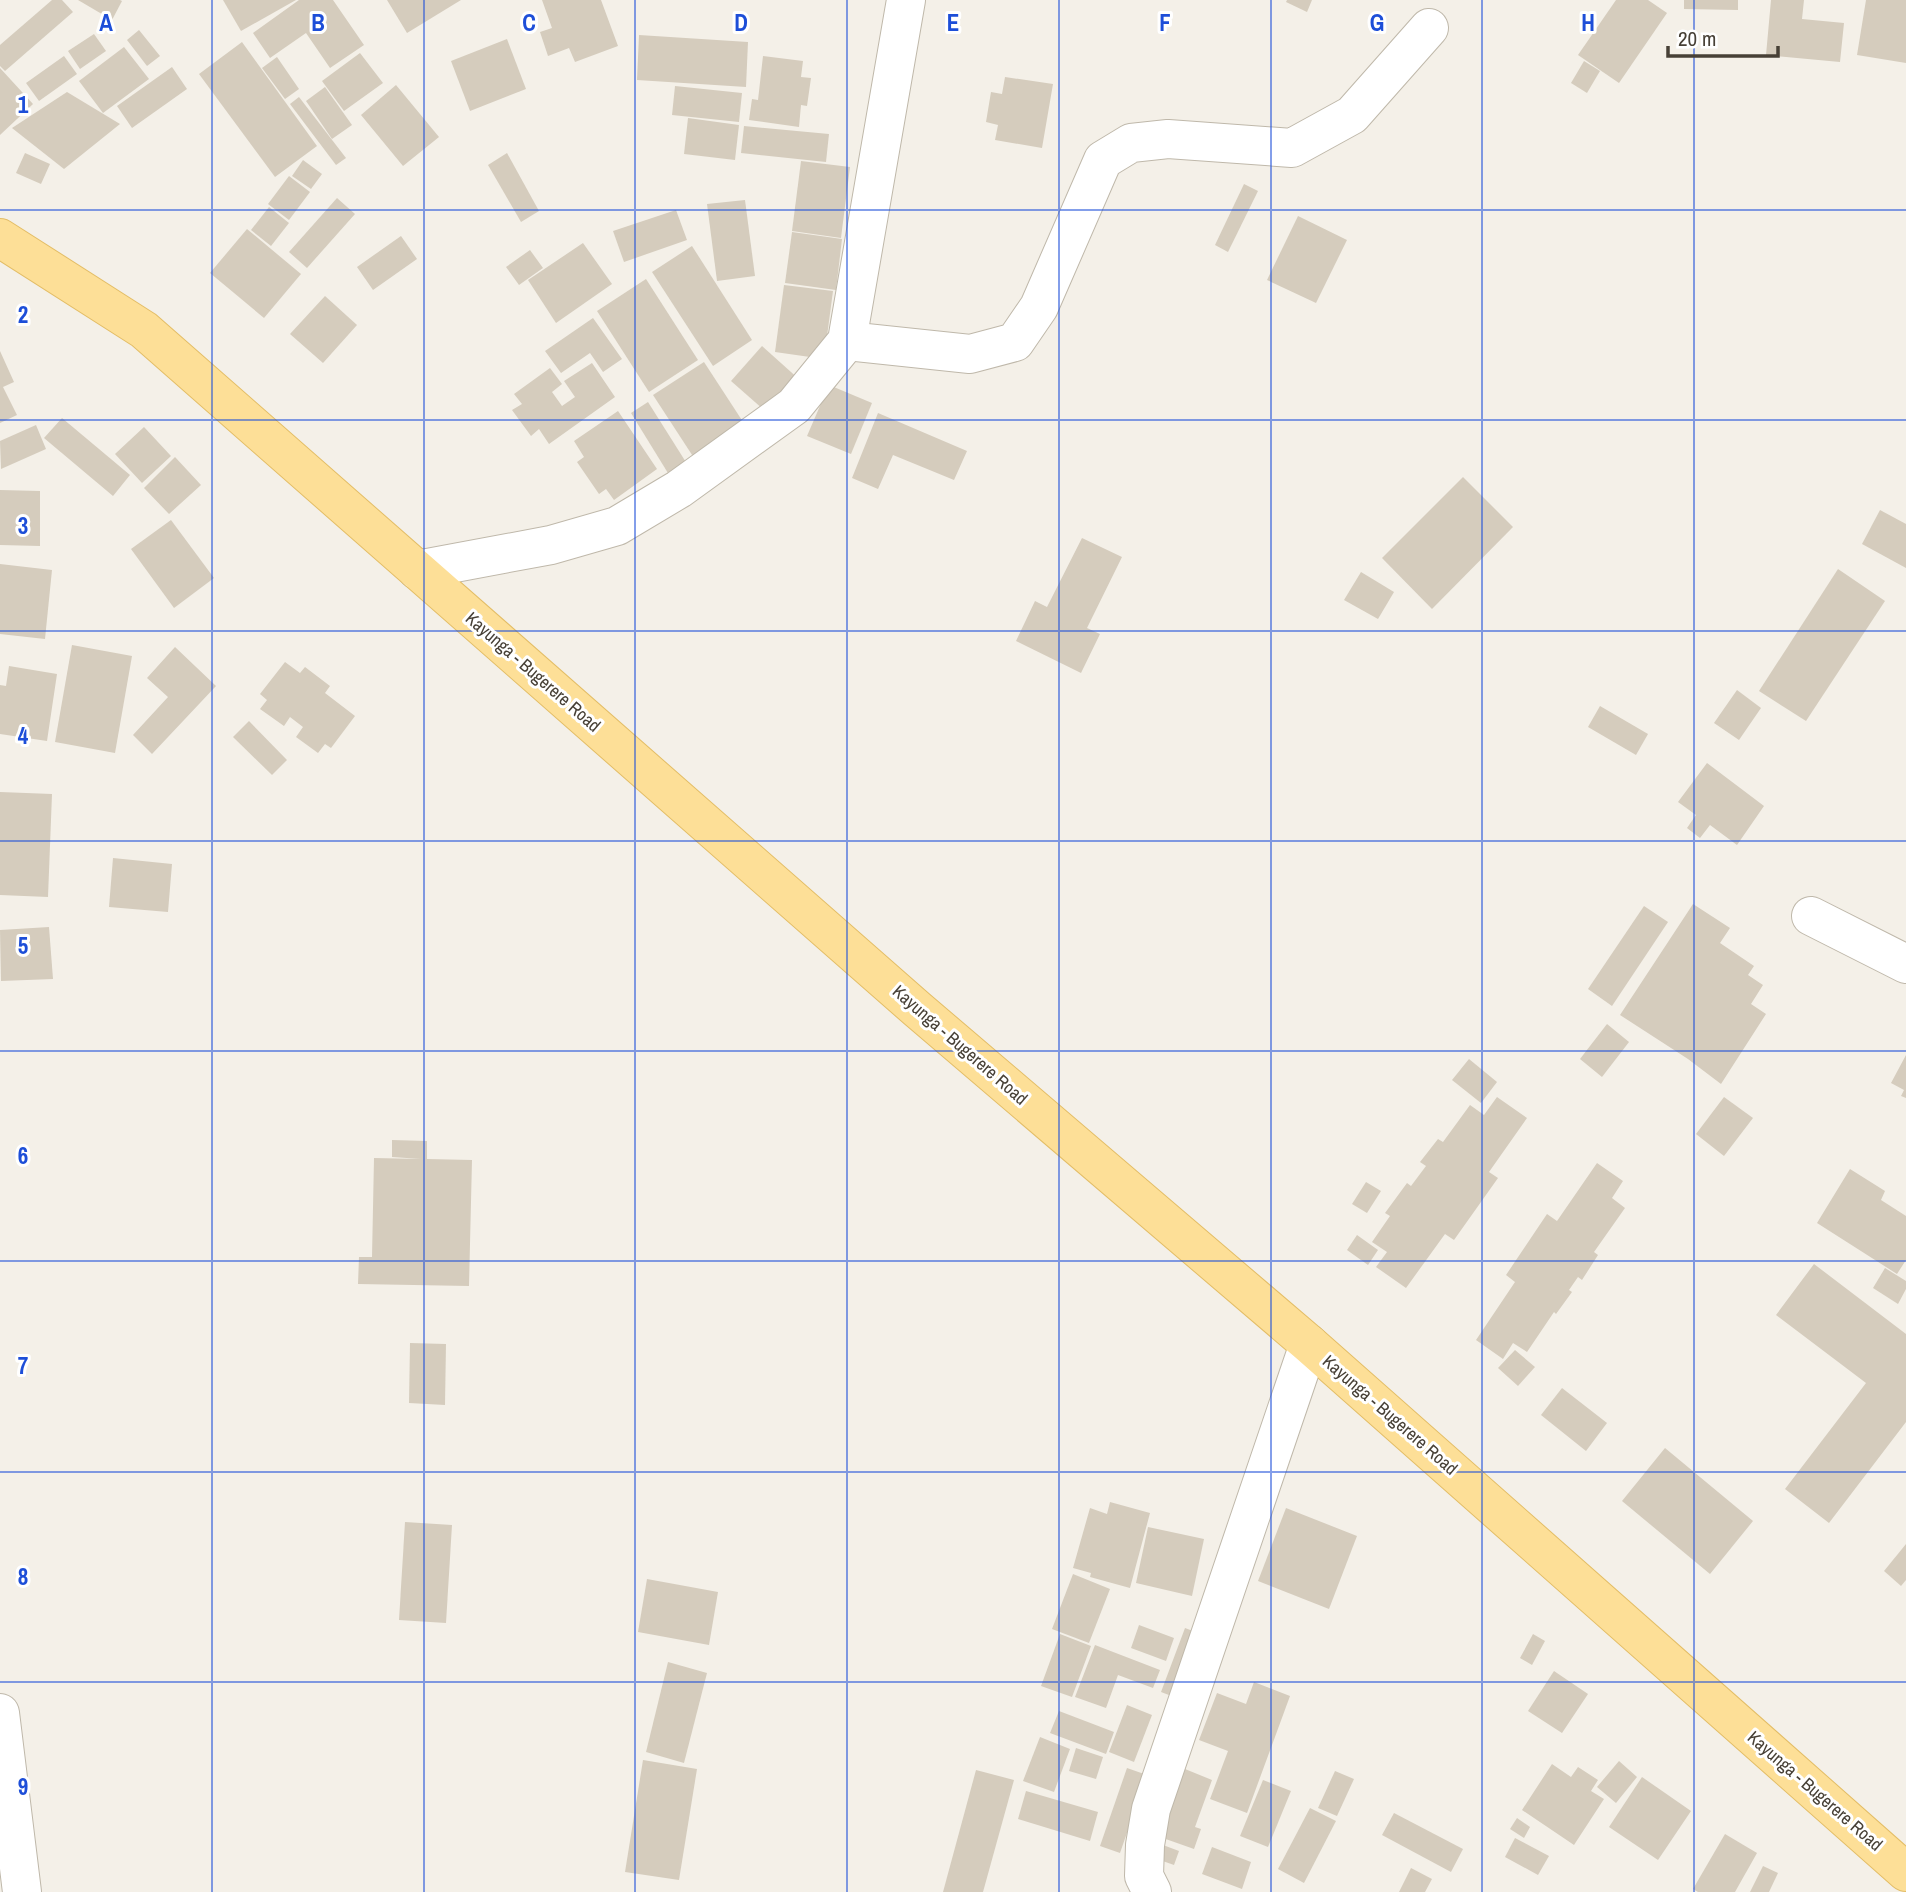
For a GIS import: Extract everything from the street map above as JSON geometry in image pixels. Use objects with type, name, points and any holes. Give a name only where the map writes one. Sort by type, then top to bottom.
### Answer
[{"type":"main road","name":"Kayunga - Bugerere Road","points":[[0,238],[144,330],[917,1009],[1309,1343],[1906,1872]]},
{"type":"street","points":[[417,569],[551,545],[617,526],[679,489],[794,406],[848,341],[906,0]]},
{"type":"street","points":[[848,341],[970,354],[1014,342],[1039,307],[1103,160],[1131,143],[1168,139],[1292,148],[1352,115],[1429,28]]},
{"type":"street","points":[[1811,916],[1906,964]]},
{"type":"street","points":[[1152,1892],[1144,1876],[1145,1845],[1151,1809],[1309,1343]]},
{"type":"street","points":[[0,1713],[22,1892]]},
{"type":"building","points":[[52,0],[62,0],[73,12],[5,71],[0,66],[0,45]]},
{"type":"building","points":[[78,0],[120,0],[122,1],[112,20]]},
{"type":"building","points":[[223,0],[296,0],[241,31]]},
{"type":"building","points":[[299,0],[333,0],[364,45],[330,68],[306,33],[270,58],[253,33]]},
{"type":"building","points":[[387,0],[461,0],[407,33]]},
{"type":"building","points":[[542,0],[601,0],[618,46],[575,62],[569,48],[548,56],[540,32],[552,28]]},
{"type":"building","points":[[1312,0],[1307,12],[1286,2]]},
{"type":"building","points":[[1616,0],[1648,0],[1667,13],[1619,83],[1578,55]]},
{"type":"building","points":[[1684,0],[1738,0],[1738,10],[1684,9]]},
{"type":"building","points":[[1771,0],[1804,0],[1802,19],[1844,23],[1840,62],[1766,55]]},
{"type":"building","points":[[1866,0],[1906,0],[1906,63],[1857,55]]},
{"type":"building","points":[[139,30],[160,56],[147,66],[127,40]]},
{"type":"building","points":[[94,34],[106,51],[80,69],[68,51]]},
{"type":"building","points":[[639,35],[748,42],[746,87],[637,80]]},
{"type":"building","points":[[507,39],[526,89],[470,111],[451,61]]},
{"type":"building","points":[[242,42],[317,146],[275,177],[199,74]]},
{"type":"building","points":[[124,47],[149,79],[103,113],[79,81]]},
{"type":"building","points":[[360,53],[383,83],[344,111],[322,81]]},
{"type":"building","points":[[64,56],[77,74],[39,101],[26,83]]},
{"type":"building","points":[[763,56],[803,61],[801,77],[811,78],[807,106],[801,105],[799,127],[749,120],[752,99],[758,100]]},
{"type":"building","points":[[277,57],[299,89],[285,99],[262,68]]},
{"type":"building","points":[[1584,61],[1600,71],[1587,93],[1571,83]]},
{"type":"building","points":[[172,67],[187,89],[132,128],[117,106]]},
{"type":"building","points":[[0,68],[33,104],[0,135]]},
{"type":"building","points":[[1005,77],[1053,84],[1042,148],[995,140],[998,125],[986,122],[991,92],[1002,94]]},
{"type":"building","points":[[396,85],[439,137],[403,166],[361,115]]},
{"type":"building","points":[[675,86],[742,93],[739,122],[672,115]]},
{"type":"building","points":[[325,87],[352,125],[332,139],[306,101]]},
{"type":"building","points":[[67,92],[120,124],[64,169],[12,128]]},
{"type":"building","points":[[299,97],[346,158],[336,165],[290,104]]},
{"type":"building","points":[[688,118],[739,125],[735,160],[684,154]]},
{"type":"building","points":[[744,126],[829,134],[826,162],[741,153]]},
{"type":"building","points":[[25,153],[50,164],[41,184],[16,173]]},
{"type":"building","points":[[507,153],[539,211],[521,222],[488,165]]},
{"type":"building","points":[[303,160],[322,174],[311,189],[292,176]]},
{"type":"building","points":[[801,161],[850,167],[841,238],[792,231]]},
{"type":"building","points":[[289,176],[310,192],[289,220],[268,204]]},
{"type":"building","points":[[1244,184],[1258,191],[1228,252],[1215,245]]},
{"type":"building","points":[[337,198],[355,214],[307,268],[289,252]]},
{"type":"building","points":[[745,200],[755,276],[717,281],[707,204]]},
{"type":"building","points":[[269,207],[289,223],[271,246],[251,230]]},
{"type":"building","points":[[676,210],[687,240],[624,262],[613,231]]},
{"type":"building","points":[[1298,216],[1347,240],[1316,303],[1267,280]]},
{"type":"building","points":[[247,229],[301,274],[264,318],[210,273]]},
{"type":"building","points":[[792,232],[842,239],[836,290],[785,283]]},
{"type":"building","points":[[401,236],[417,259],[373,290],[357,267]]},
{"type":"building","points":[[583,243],[612,284],[556,323],[528,280]]},
{"type":"building","points":[[692,246],[752,340],[713,366],[652,272]]},
{"type":"building","points":[[530,250],[543,268],[519,285],[506,267]]},
{"type":"building","points":[[646,279],[698,360],[649,392],[597,311]]},
{"type":"building","points":[[784,285],[833,291],[824,359],[775,352]]},
{"type":"building","points":[[325,296],[357,325],[323,363],[290,334]]},
{"type":"building","points":[[593,318],[622,359],[603,372],[590,353],[561,373],[545,351]]},
{"type":"building","points":[[762,346],[801,381],[771,416],[731,381]]},
{"type":"building","points":[[0,351],[14,382],[3,387],[17,415],[0,423]]},
{"type":"building","points":[[704,362],[747,428],[696,461],[653,395]]},
{"type":"building","points":[[592,363],[615,397],[549,444],[539,429],[531,436],[512,410],[522,404],[514,394],[550,368],[562,384],[552,392],[562,406],[575,397],[564,381]]},
{"type":"building","points":[[829,385],[872,403],[851,454],[807,436]]},
{"type":"building","points":[[648,402],[689,467],[671,478],[631,413]]},
{"type":"building","points":[[618,411],[657,469],[614,500],[606,489],[599,494],[577,462],[584,457],[574,441]]},
{"type":"building","points":[[878,413],[967,451],[954,480],[893,455],[878,489],[852,478]]},
{"type":"building","points":[[62,418],[130,475],[113,496],[44,438]]},
{"type":"building","points":[[36,425],[46,449],[1,469],[0,441]]},
{"type":"building","points":[[144,427],[171,456],[142,483],[115,454]]},
{"type":"building","points":[[175,457],[201,485],[169,514],[144,488]]},
{"type":"building","points":[[1463,477],[1513,527],[1432,609],[1382,558]]},
{"type":"building","points":[[0,490],[40,491],[40,546],[0,545]]},
{"type":"building","points":[[1880,510],[1906,524],[1906,568],[1862,544]]},
{"type":"building","points":[[171,520],[214,578],[174,608],[131,549]]},
{"type":"building","points":[[1082,538],[1122,557],[1087,628],[1100,634],[1081,673],[1016,641],[1035,601],[1047,607]]},
{"type":"building","points":[[0,564],[52,570],[45,639],[0,634]]},
{"type":"building","points":[[1838,569],[1885,601],[1806,721],[1759,691]]},
{"type":"building","points":[[1361,572],[1394,592],[1378,619],[1344,600]]},
{"type":"building","points":[[72,645],[132,656],[115,753],[55,742]]},
{"type":"building","points":[[175,647],[216,686],[152,754],[133,735],[168,697],[147,678]]},
{"type":"building","points":[[285,662],[300,673],[305,667],[330,686],[325,693],[355,716],[331,748],[325,744],[318,753],[296,737],[303,727],[290,717],[284,726],[260,709],[267,700],[260,694]]},
{"type":"building","points":[[9,666],[57,674],[47,741],[0,734],[0,685],[6,686]]},
{"type":"building","points":[[1737,690],[1761,708],[1739,740],[1714,723]]},
{"type":"building","points":[[1600,706],[1648,734],[1636,755],[1588,727]]},
{"type":"building","points":[[249,721],[287,760],[272,775],[233,737]]},
{"type":"building","points":[[1707,763],[1764,806],[1737,845],[1710,825],[1700,838],[1687,828],[1696,815],[1678,802]]},
{"type":"building","points":[[0,792],[52,794],[48,897],[0,895]]},
{"type":"building","points":[[113,858],[172,864],[168,912],[109,907]]},
{"type":"building","points":[[1693,904],[1730,928],[1720,943],[1754,966],[1748,975],[1763,985],[1751,1004],[1766,1014],[1721,1084],[1620,1015]]},
{"type":"building","points":[[1644,906],[1668,922],[1612,1006],[1588,989]]},
{"type":"building","points":[[49,927],[53,979],[1,981],[0,930]]},
{"type":"building","points":[[1607,1024],[1629,1042],[1602,1077],[1580,1059]]},
{"type":"building","points":[[1906,1055],[1906,1098],[1901,1096],[1904,1090],[1891,1083]]},
{"type":"building","points":[[1469,1059],[1497,1082],[1481,1103],[1452,1080]]},
{"type":"building","points":[[1497,1097],[1527,1118],[1489,1172],[1498,1178],[1454,1240],[1445,1234],[1406,1288],[1376,1267],[1387,1252],[1372,1242],[1390,1216],[1385,1213],[1407,1183],[1411,1186],[1426,1166],[1420,1162],[1438,1139],[1443,1142],[1470,1105],[1484,1115]]},
{"type":"building","points":[[1724,1097],[1753,1118],[1724,1156],[1696,1134]]},
{"type":"building","points":[[392,1140],[427,1141],[427,1159],[472,1160],[469,1286],[358,1284],[359,1257],[372,1257],[374,1158],[421,1159],[392,1157]]},
{"type":"building","points":[[1597,1163],[1623,1181],[1612,1198],[1625,1208],[1594,1252],[1598,1255],[1582,1280],[1578,1277],[1569,1290],[1572,1292],[1556,1314],[1554,1312],[1527,1352],[1513,1343],[1503,1359],[1476,1340],[1515,1282],[1506,1275],[1547,1214],[1557,1221]]},
{"type":"building","points":[[1850,1169],[1885,1191],[1881,1200],[1906,1216],[1906,1260],[1897,1274],[1817,1223]]},
{"type":"building","points":[[1366,1182],[1381,1191],[1367,1213],[1352,1204]]},
{"type":"building","points":[[1357,1235],[1378,1250],[1368,1265],[1347,1250]]},
{"type":"building","points":[[1814,1264],[1906,1334],[1906,1422],[1829,1523],[1785,1489],[1866,1383],[1776,1315]]},
{"type":"building","points":[[1885,1268],[1906,1281],[1906,1289],[1898,1304],[1873,1288]]},
{"type":"building","points":[[410,1343],[446,1344],[445,1405],[409,1403]]},
{"type":"building","points":[[1515,1350],[1535,1367],[1518,1386],[1498,1368]]},
{"type":"building","points":[[1562,1388],[1607,1423],[1586,1451],[1541,1415]]},
{"type":"building","points":[[1665,1448],[1753,1521],[1710,1574],[1622,1501]]},
{"type":"building","points":[[1110,1502],[1150,1513],[1130,1588],[1090,1577],[1091,1573],[1073,1568],[1090,1508],[1107,1514]]},
{"type":"building","points":[[1286,1508],[1357,1536],[1329,1609],[1258,1581]]},
{"type":"building","points":[[405,1522],[452,1525],[446,1623],[399,1620]]},
{"type":"building","points":[[1148,1527],[1204,1539],[1192,1596],[1136,1583]]},
{"type":"building","points":[[1906,1544],[1906,1580],[1901,1586],[1884,1571]]},
{"type":"building","points":[[1073,1574],[1110,1589],[1089,1643],[1052,1629]]},
{"type":"building","points":[[647,1579],[718,1592],[709,1645],[638,1632]]},
{"type":"building","points":[[1139,1625],[1174,1638],[1166,1661],[1131,1648]]},
{"type":"building","points":[[1185,1628],[1206,1636],[1182,1700],[1161,1692]]},
{"type":"building","points":[[1060,1634],[1091,1646],[1072,1697],[1041,1686]]},
{"type":"building","points":[[1533,1634],[1545,1641],[1532,1665],[1520,1658]]},
{"type":"building","points":[[1095,1645],[1160,1670],[1153,1688],[1118,1675],[1106,1708],[1075,1697]]},
{"type":"building","points":[[668,1662],[707,1673],[684,1763],[646,1752]]},
{"type":"building","points":[[1554,1671],[1588,1694],[1562,1733],[1528,1711]]},
{"type":"building","points":[[1254,1682],[1290,1696],[1247,1813],[1210,1799],[1228,1751],[1199,1740],[1217,1693],[1246,1704]]},
{"type":"building","points":[[1127,1705],[1152,1715],[1134,1762],[1109,1752]]},
{"type":"building","points":[[1059,1711],[1114,1732],[1106,1754],[1050,1733]]},
{"type":"building","points":[[1040,1737],[1070,1749],[1054,1792],[1023,1781]]},
{"type":"building","points":[[1076,1748],[1103,1757],[1096,1779],[1069,1771]]},
{"type":"building","points":[[643,1760],[697,1769],[679,1880],[625,1872]]},
{"type":"building","points":[[1619,1761],[1637,1777],[1616,1803],[1597,1787]]},
{"type":"building","points":[[1552,1764],[1571,1777],[1578,1767],[1598,1780],[1591,1791],[1604,1799],[1574,1845],[1522,1810]]},
{"type":"building","points":[[1127,1768],[1147,1775],[1120,1853],[1100,1846]]},
{"type":"building","points":[[1185,1769],[1212,1780],[1195,1827],[1201,1829],[1194,1849],[1160,1837]]},
{"type":"building","points":[[976,1770],[1014,1780],[983,1892],[943,1892]]},
{"type":"building","points":[[1335,1771],[1354,1779],[1337,1816],[1318,1808]]},
{"type":"building","points":[[1642,1777],[1691,1811],[1658,1860],[1609,1827]]},
{"type":"building","points":[[1263,1780],[1291,1791],[1268,1847],[1240,1836]]},
{"type":"building","points":[[1026,1791],[1098,1812],[1090,1841],[1018,1819]]},
{"type":"building","points":[[1310,1808],[1336,1821],[1304,1883],[1278,1869]]},
{"type":"building","points":[[1394,1813],[1463,1849],[1451,1872],[1382,1835]]},
{"type":"building","points":[[1517,1818],[1530,1827],[1524,1838],[1510,1829]]},
{"type":"building","points":[[1725,1834],[1757,1853],[1735,1892],[1698,1892],[1693,1889]]},
{"type":"building","points":[[1515,1838],[1549,1856],[1538,1875],[1505,1857]]},
{"type":"building","points":[[1163,1845],[1179,1851],[1174,1865],[1157,1859]]},
{"type":"building","points":[[1212,1847],[1251,1862],[1242,1889],[1202,1874]]},
{"type":"building","points":[[1763,1866],[1778,1873],[1769,1892],[1750,1892]]},
{"type":"building","points":[[1411,1868],[1432,1879],[1425,1892],[1399,1892]]}]
